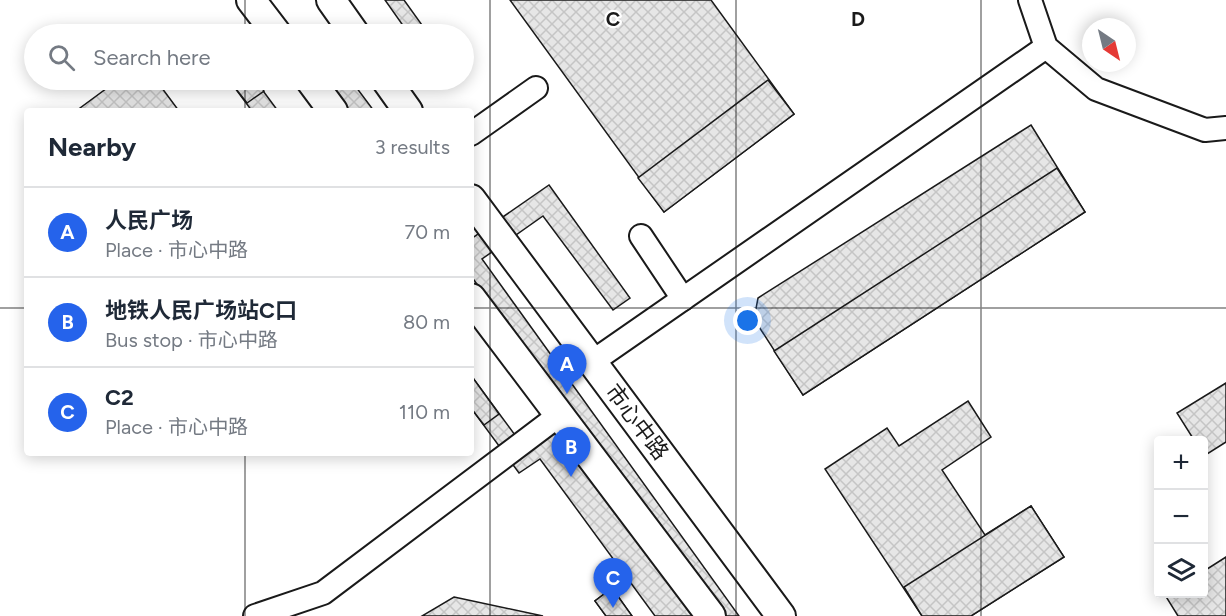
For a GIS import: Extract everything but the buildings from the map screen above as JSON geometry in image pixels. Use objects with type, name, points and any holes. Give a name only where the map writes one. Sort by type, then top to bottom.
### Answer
[{"type":"main road","points":[[251,0],[269,24]]},
{"type":"main road","points":[[331,0],[348,24]]},
{"type":"main road","points":[[317,90],[331,108]]},
{"type":"main road","points":[[393,90],[406,108]]},
{"type":"main road","name":"市心中路","points":[[474,203],[781,616]]},
{"type":"main road","points":[[474,302],[711,616]]},
{"type":"street","points":[[1030,0],[1046,47],[1096,89],[1205,130],[1226,128]]},
{"type":"street","points":[[592,362],[1046,47]]},
{"type":"street","points":[[474,132],[536,88]]},
{"type":"street","points":[[641,236],[683,299]]},
{"type":"street","points":[[255,616],[323,593],[558,416]]},
{"type":"street","points":[[308,616],[323,593]]},
{"type":"place","name":"人民广场","points":[[567,394]]},
{"type":"place","name":"地铁人民广场站C口","points":[[571,477]]},
{"type":"place","name":"C2","points":[[613,608]]}]
